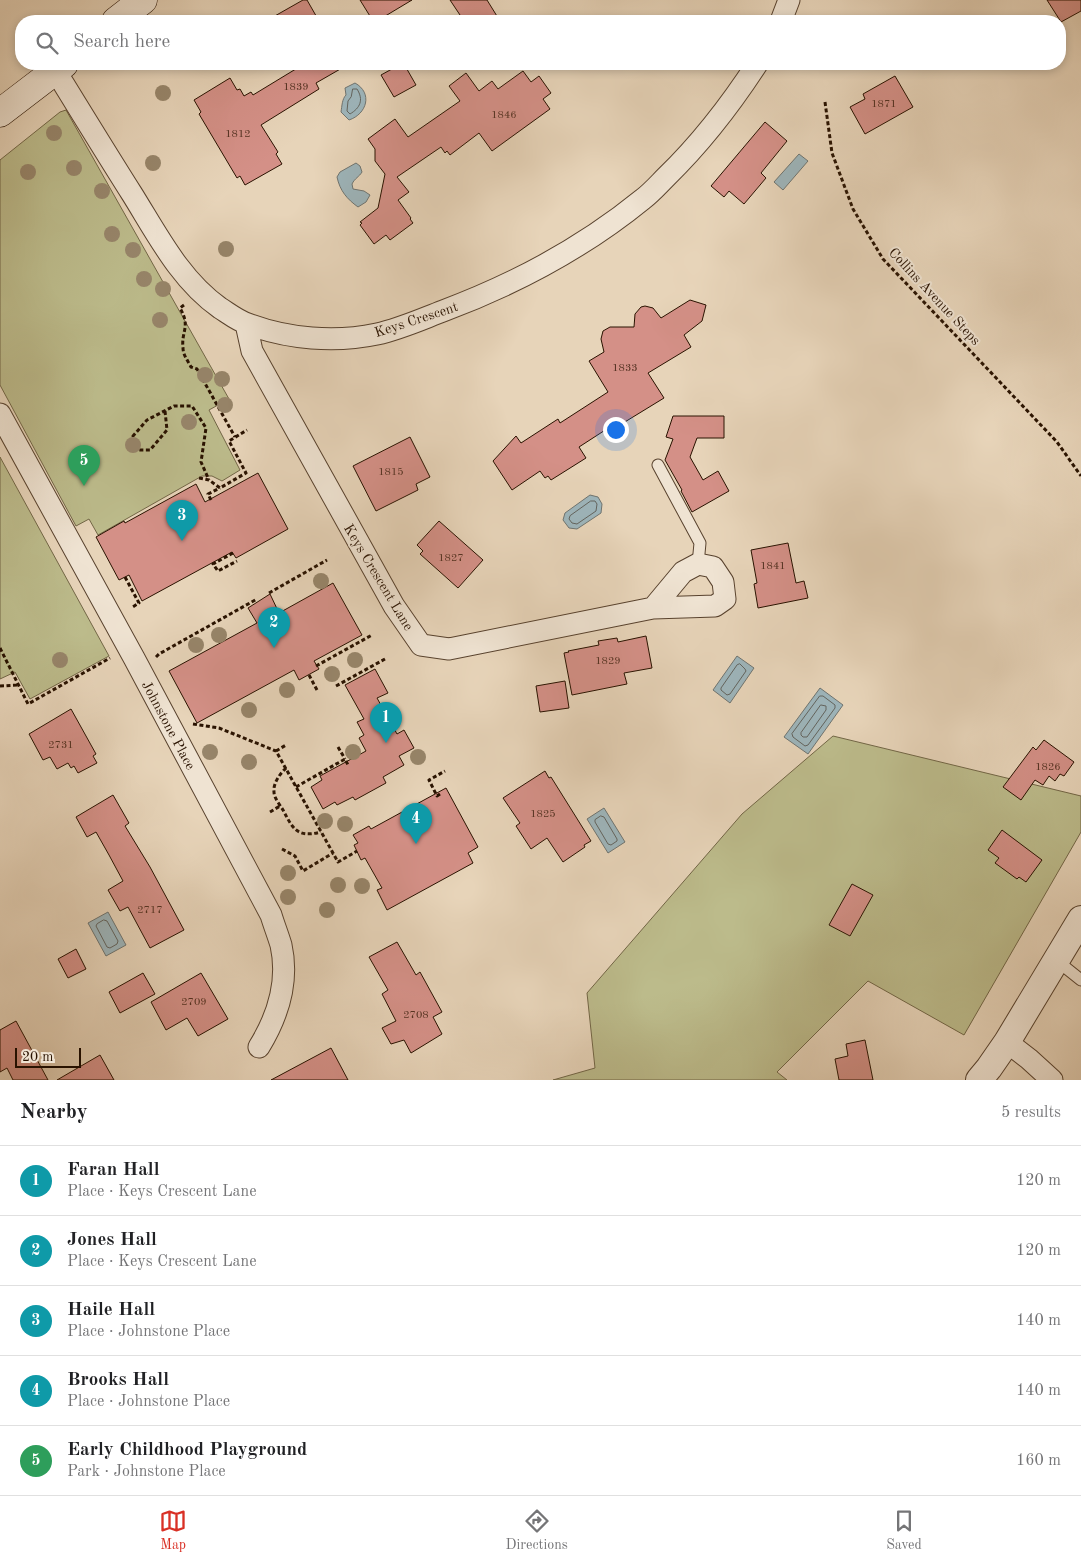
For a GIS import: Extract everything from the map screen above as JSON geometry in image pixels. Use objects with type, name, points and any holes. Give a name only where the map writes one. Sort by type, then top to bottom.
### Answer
[{"type":"main road","points":[[0,113],[55,70]]},
{"type":"street","points":[[783,15],[789,0]]},
{"type":"street","name":"Keys Crescent","points":[[61,70],[174,262],[201,293],[246,324],[286,335],[316,338],[347,338],[378,333],[417,321],[484,295],[550,263],[602,230],[644,198],[680,162],[720,116],[753,70]]},
{"type":"street","name":"Keys Crescent Lane","points":[[246,324],[252,351],[394,606],[421,645],[449,650],[653,608],[714,606],[725,599],[723,582],[713,567],[698,564]]},
{"type":"street","name":"Johnstone Place","points":[[0,414],[127,645],[271,915],[281,946],[284,967],[278,1009],[259,1047]]},
{"type":"street","points":[[653,608],[683,572],[698,564]]},
{"type":"street","points":[[979,1080],[1007,1042],[1081,919]]},
{"type":"street","points":[[1007,1042],[1052,1080]]},
{"type":"lane","points":[[658,466],[700,542],[698,564]]},
{"type":"lane","points":[[1056,960],[1081,980]]},
{"type":"path","name":"Collins Avenue Steps","points":[[824,102],[832,153],[853,209],[883,259],[1056,442],[1081,476]]},
{"type":"path","points":[[180,308],[186,318],[182,347],[185,355],[191,367],[197,369],[235,437]]},
{"type":"path","points":[[165,411],[167,430],[150,450],[138,450],[133,436],[147,420],[174,406],[192,406],[206,428],[200,462],[209,480]]},
{"type":"path","points":[[212,500],[208,494],[246,473],[229,441],[247,430]]},
{"type":"path","points":[[199,478],[209,480],[220,488]]},
{"type":"path","points":[[233,553],[214,564],[218,571],[237,560]]},
{"type":"path","points":[[269,593],[327,560]]},
{"type":"path","points":[[124,611],[139,603],[125,577]]},
{"type":"path","points":[[155,662],[159,654],[257,599]]},
{"type":"path","points":[[316,666],[372,635]]},
{"type":"path","points":[[0,648],[28,704],[105,661]]},
{"type":"path","points":[[336,686],[385,659]]},
{"type":"path","points":[[308,675],[317,690]]},
{"type":"path","points":[[0,686],[18,685]]},
{"type":"path","points":[[192,724],[219,728],[276,751],[338,862],[357,851]]},
{"type":"path","points":[[276,751],[286,745]]},
{"type":"path","points":[[338,747],[348,765]]},
{"type":"path","points":[[296,787],[345,760]]},
{"type":"path","points":[[286,768],[275,785],[274,794],[280,806],[292,827],[300,834],[322,832]]},
{"type":"path","points":[[440,794],[437,796],[429,780],[445,772]]},
{"type":"path","points":[[270,812],[280,806]]},
{"type":"path","points":[[282,849],[295,856],[303,871],[333,854]]},
{"type":"shaded area","points":[[66,110],[229,399],[209,410],[240,470],[222,481],[212,476],[202,476],[98,535],[89,519],[76,526],[0,385],[0,160],[60,112]]},
{"type":"shaded area","points":[[0,457],[109,656],[30,699],[15,672],[0,679]]},
{"type":"shaded area","points":[[833,736],[1081,796],[1081,832],[964,1035],[868,981],[777,1072],[787,1080],[553,1080],[595,1068],[587,993],[742,814]]},
{"type":"water","points":[[355,83],[364,92],[366,103],[360,113],[349,120],[341,112],[342,105],[346,95],[345,88]]},
{"type":"water","points":[[799,154],[808,161],[783,190],[774,182]]},
{"type":"water","points":[[356,163],[360,166],[362,172],[354,180],[352,184],[353,189],[364,191],[370,195],[366,202],[358,207],[344,194],[337,177],[340,172]]},
{"type":"water","points":[[590,495],[598,497],[602,504],[601,513],[577,529],[569,528],[563,520],[565,513]]},
{"type":"water","points":[[737,656],[754,668],[730,703],[713,690]]},
{"type":"water","points":[[820,688],[843,705],[808,754],[784,737]]},
{"type":"water","points":[[604,808],[625,842],[608,853],[587,819]]},
{"type":"water","points":[[108,912],[126,945],[106,956],[88,923]]},
{"type":"building","points":[[303,0],[307,0],[316,15],[277,15]]},
{"type":"building","points":[[360,0],[412,0],[387,15],[369,15]]},
{"type":"building","points":[[450,0],[487,0],[496,15],[460,15]]},
{"type":"building","points":[[1047,0],[1081,0],[1081,11],[1066,19],[1066,15],[1057,15]]},
{"type":"building","points":[[294,70],[339,70],[316,83],[319,89],[261,125],[278,152],[276,154],[282,164],[245,185],[240,176],[237,178],[199,114],[201,112],[194,100],[230,78],[237,90],[240,89],[244,96],[251,92],[253,95]]},
{"type":"building","points":[[390,70],[407,70],[416,85],[394,97],[381,75]]},
{"type":"building","points":[[523,71],[531,82],[539,76],[551,93],[543,99],[550,109],[492,151],[479,133],[450,155],[447,151],[445,153],[441,147],[397,177],[409,192],[398,200],[413,223],[390,240],[386,235],[374,244],[360,225],[362,223],[360,222],[378,208],[385,174],[375,161],[375,149],[368,139],[395,119],[408,137],[460,101],[449,86],[466,73],[479,91],[492,81],[498,89]]},
{"type":"building","points":[[895,76],[913,107],[865,134],[850,107],[865,99],[863,94]]},
{"type":"building","points":[[765,122],[787,141],[761,173],[766,178],[744,204],[729,191],[724,197],[711,186]]},
{"type":"building","points":[[690,300],[706,305],[702,321],[684,335],[691,347],[648,373],[664,398],[615,428],[613,425],[579,447],[586,458],[551,480],[548,476],[545,478],[540,471],[512,490],[493,461],[516,436],[521,443],[558,419],[560,423],[608,392],[589,361],[604,352],[601,339],[603,331],[610,327],[634,327],[635,314],[641,307],[653,308],[661,318]]},
{"type":"building","points":[[673,416],[724,416],[724,438],[697,438],[690,457],[703,480],[718,471],[729,491],[692,512],[665,460],[673,439],[666,437]]},
{"type":"building","points":[[410,437],[430,477],[416,484],[418,490],[376,511],[353,466]]},
{"type":"building","points":[[258,473],[288,529],[236,558],[232,552],[142,601],[129,575],[119,580],[96,537],[196,484],[205,502]]},
{"type":"building","points":[[439,521],[483,560],[458,588],[420,554],[423,551],[417,545]]},
{"type":"building","points":[[788,543],[796,583],[804,581],[808,598],[758,608],[754,584],[757,583],[751,550]]},
{"type":"building","points":[[333,583],[362,635],[314,661],[319,669],[299,680],[294,670],[197,723],[169,671],[257,623],[248,608],[270,594],[279,613]]},
{"type":"building","points":[[646,636],[652,668],[624,673],[627,684],[572,695],[564,653],[599,645],[598,641],[617,638],[618,642]]},
{"type":"building","points":[[375,669],[388,693],[377,698],[397,734],[404,730],[414,748],[399,756],[404,765],[383,777],[386,783],[355,800],[353,797],[337,805],[335,802],[323,809],[311,787],[322,780],[320,776],[366,751],[359,738],[364,735],[357,722],[364,719],[345,685]]},
{"type":"building","points":[[565,681],[569,708],[540,712],[536,686]]},
{"type":"building","points":[[71,709],[96,754],[93,756],[97,763],[78,773],[74,766],[71,768],[68,763],[57,769],[50,757],[43,760],[29,734]]},
{"type":"building","points":[[1044,740],[1074,762],[1064,776],[1060,774],[1055,781],[1049,776],[1043,785],[1035,780],[1021,800],[1003,787],[1033,747],[1036,750]]},
{"type":"building","points":[[545,771],[549,778],[551,777],[591,841],[563,862],[547,838],[531,849],[516,826],[520,823],[503,798]]},
{"type":"building","points":[[446,788],[478,847],[468,853],[473,863],[387,910],[377,890],[382,888],[365,858],[361,860],[354,845],[358,843],[353,835],[369,826],[371,829]]},
{"type":"building","points":[[113,795],[129,823],[125,826],[150,867],[184,930],[150,948],[128,907],[120,911],[108,890],[123,881],[109,855],[96,832],[87,837],[76,817]]},
{"type":"building","points":[[1002,830],[1042,860],[1026,882],[1019,877],[1017,879],[995,863],[999,858],[988,850]]},
{"type":"building","points":[[852,884],[873,895],[850,936],[829,925]]},
{"type":"building","points":[[397,942],[416,975],[420,972],[442,1012],[433,1017],[442,1034],[411,1053],[404,1040],[391,1044],[382,1028],[396,1021],[382,994],[388,990],[369,957]]},
{"type":"building","points":[[76,949],[86,969],[68,978],[58,959]]},
{"type":"building","points":[[143,973],[155,994],[120,1013],[109,992]]},
{"type":"building","points":[[201,973],[228,1019],[198,1036],[187,1018],[166,1030],[151,1002]]},
{"type":"building","points":[[16,1021],[48,1080],[13,1080],[7,1068],[0,1072],[0,1030]]},
{"type":"building","points":[[865,1040],[873,1080],[839,1080],[835,1059],[848,1056],[846,1044]]},
{"type":"building","points":[[331,1048],[348,1080],[271,1080]]},
{"type":"building","points":[[100,1055],[114,1080],[57,1080]]},
{"type":"place","name":"Early Childhood Playground","points":[[84,486]]},
{"type":"place","name":"Haile Hall","points":[[182,541]]},
{"type":"place","name":"Jones Hall","points":[[274,648]]},
{"type":"place","name":"Faran Hall","points":[[386,743]]},
{"type":"place","name":"Brooks Hall","points":[[416,844]]}]
